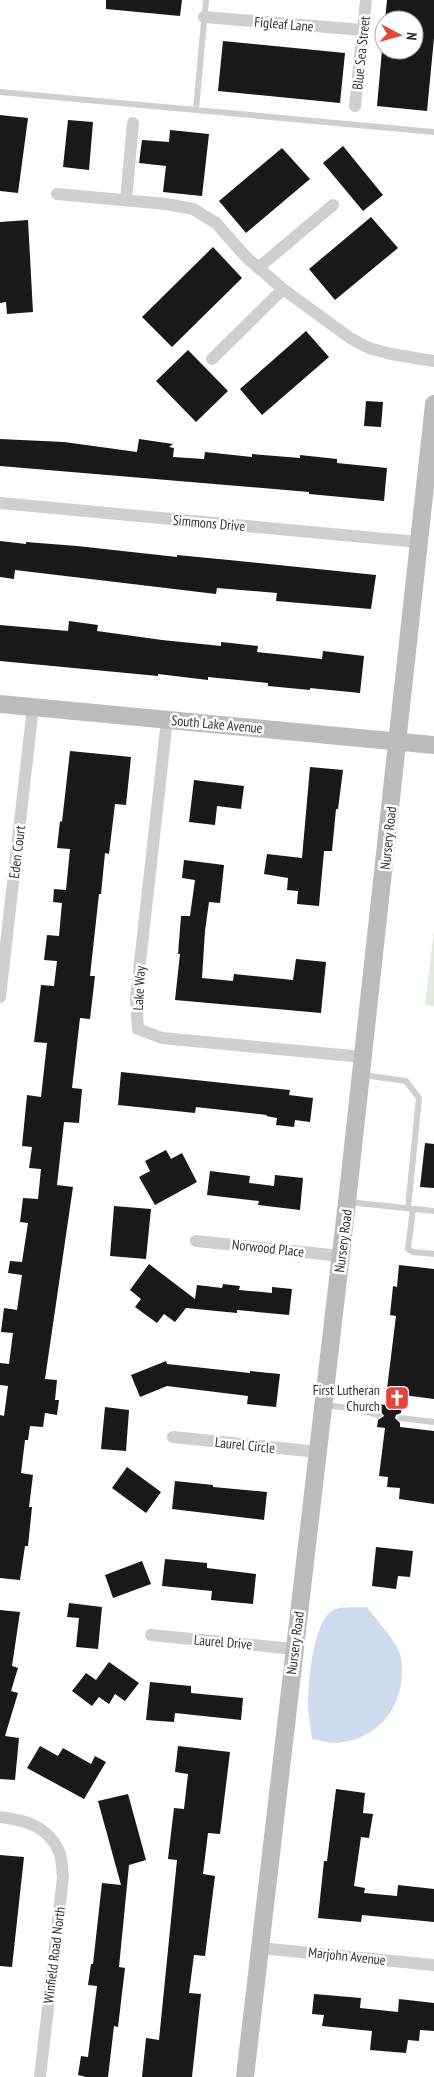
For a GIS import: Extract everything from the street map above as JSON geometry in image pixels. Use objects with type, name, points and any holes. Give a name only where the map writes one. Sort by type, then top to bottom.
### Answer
[{"type":"street","name":"Blue Sea Street","points":[[355,106],[366,0]]},
{"type":"street","name":"Figleaf Lane","points":[[204,17],[363,30]]},
{"type":"street","points":[[126,200],[133,123]]},
{"type":"street","points":[[57,194],[166,204],[193,209],[216,223],[258,268],[283,289],[350,338],[369,348],[391,354],[434,361]]},
{"type":"street","points":[[258,268],[333,205]]},
{"type":"street","points":[[212,359],[283,289]]},
{"type":"street","name":"Nursery Road","points":[[245,2077],[362,1075],[434,404]]},
{"type":"street","name":"Simmons Drive","points":[[0,503],[418,542]]},
{"type":"street","name":"South Lake Avenue","points":[[0,704],[434,744]]},
{"type":"street","name":"Eden Court","points":[[0,997],[33,708]]},
{"type":"street","name":"Lake Way","points":[[167,720],[136,998],[138,1029],[162,1038],[363,1057]]},
{"type":"street","name":"Norwood Place","points":[[196,1241],[341,1256]]},
{"type":"street","name":"Laurel Circle","points":[[173,1437],[318,1452]]},
{"type":"street","name":"Laurel Drive","points":[[151,1635],[294,1648]]},
{"type":"street","name":"Winfield Road North","points":[[0,1817],[16,1819],[36,1825],[50,1836],[60,1854],[63,1877],[40,2077]]},
{"type":"street","name":"Marjohn Avenue","points":[[260,1948],[434,1965]]},
{"type":"lane","points":[[196,109],[206,0]]},
{"type":"lane","points":[[0,92],[434,132]]},
{"type":"lane","points":[[362,1075],[406,1081],[419,1098],[408,1249],[413,1252],[434,1254]]},
{"type":"lane","points":[[347,1202],[434,1211]]},
{"type":"lane","points":[[324,1405],[350,1408],[379,1416]]},
{"type":"lane","points":[[400,1418],[434,1422]]},
{"type":"shaded area","points":[[434,930],[434,1006],[425,1005]]},
{"type":"water","points":[[367,1607],[392,1639],[401,1658],[400,1690],[395,1704],[388,1716],[378,1727],[351,1741],[329,1743],[312,1739],[308,1708],[309,1685],[313,1655],[320,1627],[333,1610]]},
{"type":"building","points":[[106,0],[182,0],[180,16],[106,9]]},
{"type":"building","points":[[387,0],[434,0],[434,38],[427,111],[377,106],[381,60],[424,60],[424,10],[386,10]]},
{"type":"building","points":[[223,41],[345,53],[340,103],[218,91]]},
{"type":"building","points":[[0,115],[28,118],[18,193],[0,191]]},
{"type":"building","points":[[68,120],[93,122],[89,170],[63,167]]},
{"type":"building","points":[[170,130],[209,134],[202,196],[163,192],[166,166],[139,163],[142,140],[169,142]]},
{"type":"building","points":[[343,146],[383,195],[363,211],[323,163]]},
{"type":"building","points":[[282,148],[310,179],[246,233],[219,201]]},
{"type":"building","points":[[371,217],[398,248],[335,300],[309,269]]},
{"type":"building","points":[[28,220],[33,312],[7,314],[6,302],[0,303],[0,222]]},
{"type":"building","points":[[213,247],[242,278],[172,347],[142,317]]},
{"type":"building","points":[[306,331],[329,357],[262,415],[240,389]]},
{"type":"building","points":[[188,350],[228,391],[196,422],[156,381]]},
{"type":"building","points":[[366,401],[383,402],[381,427],[364,426]]},
{"type":"building","points":[[0,439],[64,442],[137,452],[139,439],[173,444],[169,447],[174,448],[173,457],[204,459],[205,452],[252,457],[252,454],[300,458],[300,455],[337,459],[337,463],[387,468],[384,501],[309,494],[309,492],[0,466]]},
{"type":"building","points":[[0,541],[77,546],[177,557],[177,555],[376,575],[371,609],[276,601],[277,593],[217,588],[216,594],[15,570],[14,579],[0,577]]},
{"type":"building","points":[[69,621],[98,625],[97,631],[162,640],[221,646],[221,642],[258,646],[257,652],[322,659],[323,651],[364,656],[360,693],[268,686],[268,683],[208,677],[208,680],[0,661],[0,625],[68,631]]},
{"type":"building","points":[[70,751],[131,757],[126,805],[115,804],[109,854],[105,853],[90,976],[95,976],[90,1019],[80,1018],[72,1088],[82,1089],[79,1123],[64,1122],[57,1185],[73,1187],[45,1379],[57,1380],[55,1400],[59,1400],[57,1415],[45,1413],[43,1427],[30,1426],[28,1440],[25,1440],[21,1473],[33,1475],[29,1507],[32,1507],[28,1546],[25,1546],[20,1580],[0,1578],[0,1415],[4,1416],[8,1386],[0,1385],[0,1363],[9,1364],[13,1333],[1,1332],[4,1308],[17,1310],[22,1275],[8,1273],[10,1261],[22,1262],[28,1223],[20,1222],[23,1198],[38,1199],[41,1169],[29,1168],[32,1147],[22,1146],[27,1095],[41,1097],[47,1043],[34,1042],[41,985],[54,986],[57,961],[44,960],[47,935],[59,936],[62,903],[53,902],[54,889],[66,890],[70,849],[57,848],[60,821],[62,822]]},
{"type":"building","points":[[310,767],[343,770],[338,809],[336,809],[332,851],[324,851],[319,906],[297,904],[298,891],[287,890],[288,878],[264,874],[267,854],[302,858]]},
{"type":"building","points":[[194,780],[244,786],[241,809],[217,806],[215,825],[189,822]]},
{"type":"building","points":[[184,860],[224,865],[220,903],[209,902],[202,978],[233,981],[234,974],[293,980],[296,959],[326,962],[321,1013],[175,1000],[180,954],[178,954],[181,916],[190,916],[195,880],[182,878]]},
{"type":"building","points":[[121,1072],[290,1090],[289,1095],[313,1098],[310,1122],[295,1120],[294,1127],[276,1125],[277,1118],[267,1115],[196,1107],[195,1113],[118,1105]]},
{"type":"building","points":[[425,1143],[434,1144],[434,1188],[420,1187]]},
{"type":"building","points":[[166,1150],[171,1159],[182,1153],[197,1182],[155,1205],[139,1177],[150,1171],[145,1161]]},
{"type":"building","points":[[210,1171],[250,1176],[249,1183],[274,1186],[275,1175],[303,1178],[300,1210],[258,1205],[259,1201],[207,1195]]},
{"type":"building","points":[[114,1206],[151,1209],[146,1259],[110,1256]]},
{"type":"building","points":[[149,1264],[195,1299],[197,1285],[222,1288],[223,1284],[240,1286],[239,1290],[272,1293],[272,1287],[292,1289],[289,1315],[237,1310],[237,1313],[186,1308],[175,1322],[164,1314],[157,1323],[135,1307],[141,1299],[130,1290]]},
{"type":"building","points":[[399,1265],[434,1269],[434,1399],[403,1395],[401,1413],[396,1415],[395,1418],[400,1423],[400,1427],[434,1431],[434,1504],[399,1499],[400,1488],[387,1487],[388,1477],[379,1476],[385,1428],[377,1427],[378,1420],[384,1416],[380,1410],[380,1404],[385,1405],[396,1316],[390,1315],[393,1286],[397,1287]]},
{"type":"building","points":[[166,1361],[167,1364],[250,1373],[250,1371],[280,1374],[276,1407],[247,1404],[248,1396],[167,1386],[140,1397],[131,1375]]},
{"type":"building","points":[[105,1407],[129,1410],[126,1451],[101,1449]]},
{"type":"building","points":[[127,1467],[161,1492],[146,1513],[112,1488]]},
{"type":"building","points":[[175,1481],[267,1492],[264,1520],[172,1509]]},
{"type":"building","points":[[376,1547],[413,1551],[410,1577],[398,1576],[396,1589],[372,1586]]},
{"type":"building","points":[[165,1559],[207,1563],[207,1568],[256,1574],[253,1604],[211,1600],[212,1591],[162,1586]]},
{"type":"building","points":[[142,1561],[151,1584],[113,1598],[105,1575]]},
{"type":"building","points":[[69,1603],[102,1607],[98,1649],[76,1647],[79,1618],[67,1617]]},
{"type":"building","points":[[0,1610],[20,1612],[12,1666],[18,1668],[11,1691],[18,1693],[5,1736],[19,1738],[15,1780],[0,1779]]},
{"type":"building","points":[[109,1662],[139,1683],[125,1701],[115,1694],[109,1704],[99,1697],[92,1706],[72,1691],[86,1673],[96,1680]]},
{"type":"building","points":[[150,1682],[191,1686],[191,1693],[243,1698],[241,1720],[175,1713],[174,1722],[146,1720]]},
{"type":"building","points":[[40,1746],[58,1756],[63,1748],[91,1764],[95,1756],[106,1762],[84,1799],[27,1768]]},
{"type":"building","points":[[178,1746],[230,1752],[220,1834],[208,1833],[203,1874],[215,1876],[205,1956],[194,1955],[189,1993],[201,1994],[192,2077],[142,2077],[146,2038],[159,2040],[177,1860],[168,1859],[174,1808],[184,1809],[188,1774],[175,1772]]},
{"type":"building","points":[[336,1789],[365,1793],[363,1813],[373,1814],[369,1838],[361,1837],[354,1886],[365,1888],[364,1893],[397,1896],[398,1885],[434,1889],[434,1922],[362,1915],[361,1922],[318,1918],[324,1861],[327,1861]]},
{"type":"building","points":[[128,1794],[146,1860],[129,1865],[119,1967],[125,1968],[118,2027],[114,2026],[108,2077],[86,2077],[78,2075],[81,2056],[88,2057],[97,1986],[88,1985],[91,1964],[93,1964],[102,1883],[121,1885],[98,1801]]},
{"type":"building","points":[[0,1855],[24,1857],[12,1967],[0,1966]]},
{"type":"building","points":[[314,1994],[361,1998],[360,2008],[398,2012],[399,1999],[434,2003],[434,2031],[420,2030],[419,2041],[408,2040],[406,2053],[370,2050],[372,2031],[322,2026],[324,2015],[312,2014]]},
{"type":"place","name":"First Lutheran Church","points":[[397,1398]]}]
